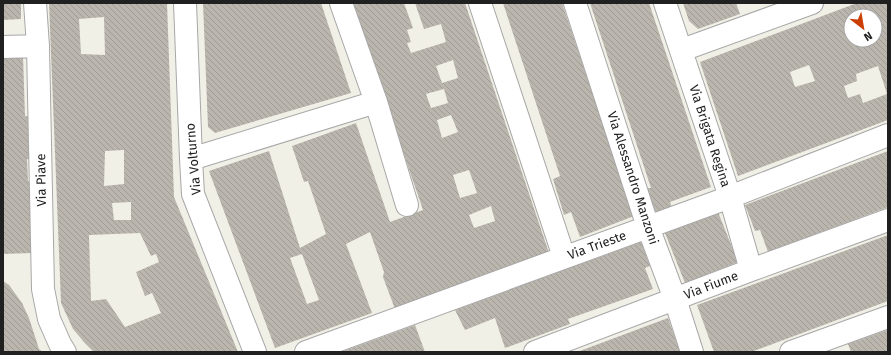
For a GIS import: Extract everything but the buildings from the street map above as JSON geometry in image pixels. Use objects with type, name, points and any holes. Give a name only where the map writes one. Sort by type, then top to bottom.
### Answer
[{"type":"street","name":"Via Piave","points":[[35,3],[38,46],[44,289],[49,319],[65,352]]},
{"type":"street","name":"Via Volturno","points":[[185,3],[193,194],[255,352]]},
{"type":"street","points":[[341,3],[376,102],[407,205]]},
{"type":"street","points":[[480,3],[564,257]]},
{"type":"street","name":"Via Alessandro Manzoni","points":[[575,3],[648,227],[675,299],[692,352]]},
{"type":"street","name":"Via Brigata Regina","points":[[666,3],[730,197],[751,270]]},
{"type":"street","points":[[682,50],[812,3]]},
{"type":"street","points":[[3,47],[38,46]]},
{"type":"street","points":[[191,159],[376,102]]},
{"type":"street","name":"Via Trieste","points":[[306,352],[730,197],[888,135]]},
{"type":"street","name":"Via Fiume","points":[[535,352],[888,220]]},
{"type":"street","points":[[791,352],[888,317]]}]
